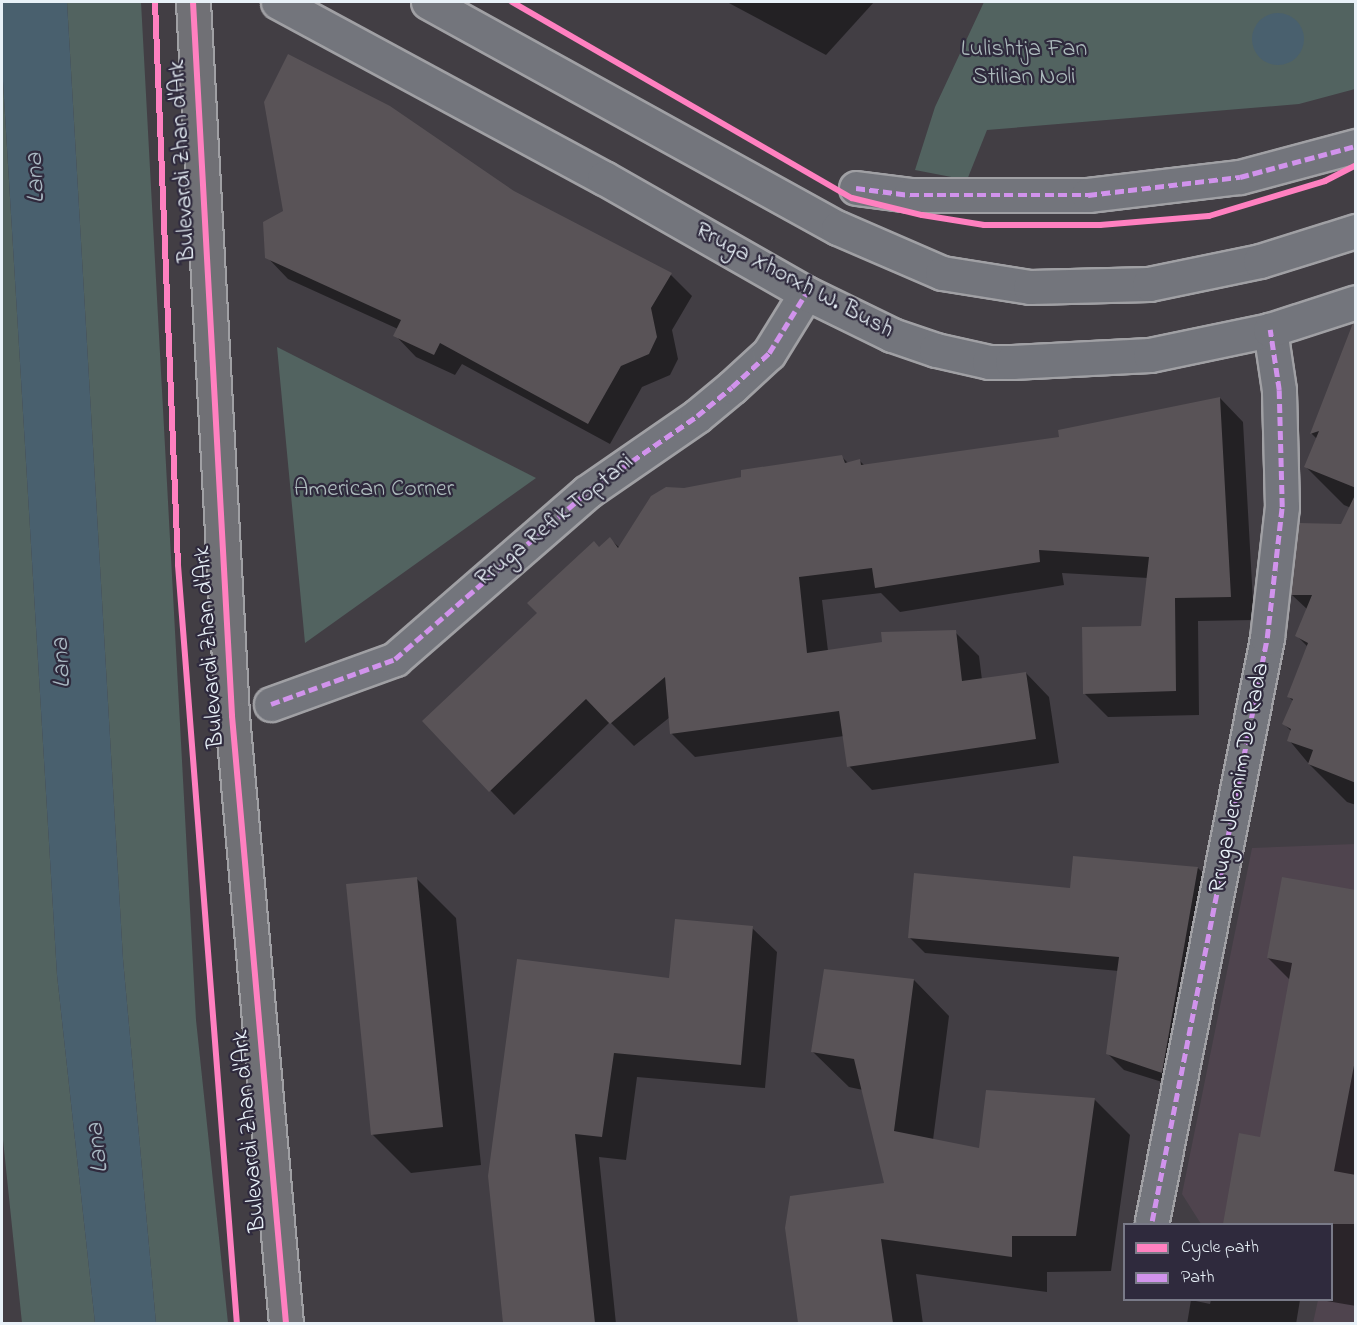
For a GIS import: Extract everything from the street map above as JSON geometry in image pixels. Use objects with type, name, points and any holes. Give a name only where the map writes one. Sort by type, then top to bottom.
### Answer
[{"type":"main road","name":"Bulevardi Zhan d'Ark","points":[[193,2],[232,716],[286,1323]]},
{"type":"main road","name":"Rruga Xhorxh W. Bush","points":[[278,2],[604,178],[806,293],[892,335],[989,362],[1131,357],[1270,330],[1356,302]]},
{"type":"main road","points":[[428,2],[838,228],[942,273],[1030,287],[1149,284],[1260,261],[1356,231]]},
{"type":"main road","points":[[856,188],[910,195],[1097,194],[1240,177],[1356,147]]},
{"type":"main road","name":"Rruga Refik Toptani","points":[[271,704],[395,659],[587,492],[698,416],[732,387],[769,353],[806,293]]},
{"type":"main road","name":"Rruga Jeronim De Rada","points":[[1152,1221],[1267,638],[1282,507],[1279,390],[1270,330]]},
{"type":"shaded area","points":[[1355,844],[1355,1323],[1313,1323],[1318,1301],[1333,1301],[1333,1223],[1200,1223],[1182,1194],[1252,848]]},
{"type":"green space","points":[[67,2],[141,2],[196,1020],[228,1323],[156,1323],[123,959]]},
{"type":"green space","name":"Lulishtja Fan Stilian Noli","points":[[984,2],[1355,2],[1355,89],[1299,104],[987,130],[967,180],[915,170],[935,107]]},
{"type":"green space","points":[[2,65],[57,975],[95,1323],[22,1323],[2,1130]]},
{"type":"green space","name":"American Corner","points":[[277,347],[536,478],[305,643]]},
{"type":"water","name":"Lana","points":[[2,2],[67,2],[123,959],[156,1323],[95,1323],[57,975],[2,65]]},
{"type":"water","points":[[1273,13],[1283,13],[1297,20],[1304,39],[1297,58],[1283,65],[1273,65],[1263,61],[1256,54],[1252,44],[1252,34],[1256,24],[1263,17]]},
{"type":"building","points":[[288,54],[390,106],[514,191],[672,273],[651,308],[657,337],[649,354],[621,366],[588,424],[440,343],[434,355],[393,336],[401,320],[265,258],[263,222],[283,211],[264,102]]},
{"type":"building","points":[[1353,323],[1356,324],[1356,488],[1304,467],[1319,431],[1310,434]]},
{"type":"building","points":[[1220,397],[1231,597],[1175,598],[1176,691],[1083,694],[1082,627],[1141,626],[1149,557],[1039,550],[1040,562],[875,588],[872,568],[799,577],[807,653],[882,642],[881,632],[956,630],[962,681],[1026,672],[1036,739],[847,767],[839,711],[670,734],[665,677],[610,724],[586,699],[489,792],[422,721],[537,613],[527,603],[594,541],[599,547],[610,537],[618,548],[651,496],[666,487],[684,488],[741,477],[741,470],[842,455],[845,463],[860,459],[861,465],[1059,437],[1058,430]]},
{"type":"building","points":[[1356,493],[1356,783],[1308,764],[1313,750],[1287,741],[1291,729],[1282,724],[1293,699],[1287,697],[1308,643],[1295,636],[1312,595],[1291,595],[1299,523],[1341,524]]},
{"type":"building","points":[[1073,856],[1198,867],[1162,1073],[1106,1054],[1119,957],[908,938],[914,873],[1070,888]]},
{"type":"building","points":[[417,877],[443,1127],[371,1135],[346,884]]},
{"type":"building","points":[[1282,877],[1356,890],[1356,1055],[1334,1171],[1356,1175],[1356,1224],[1223,1223],[1239,1133],[1260,1137],[1292,963],[1267,958]]},
{"type":"building","points":[[675,919],[753,926],[741,1065],[614,1053],[602,1137],[575,1134],[595,1323],[503,1323],[488,1176],[517,959],[669,978]]},
{"type":"building","points":[[824,969],[914,979],[894,1131],[979,1148],[986,1090],[1095,1098],[1076,1236],[1012,1236],[1012,1257],[881,1239],[893,1323],[798,1323],[785,1228],[790,1196],[884,1183],[854,1059],[811,1052]]},
{"type":"marked path","points":[[856,188],[910,195],[1088,195],[1240,177],[1356,146]]},
{"type":"marked path","points":[[271,704],[395,659],[587,492],[697,416],[732,387],[769,353],[806,293]]},
{"type":"marked path","points":[[1152,1221],[1267,638],[1282,507],[1279,390],[1270,330]]},
{"type":"cycle path","points":[[155,2],[178,565],[237,1324]]},
{"type":"cycle path","points":[[193,2],[232,716],[286,1324]]},
{"type":"cycle path","points":[[512,2],[852,198],[922,215],[984,225],[1100,225],[1209,216],[1325,181],[1356,165]]}]
